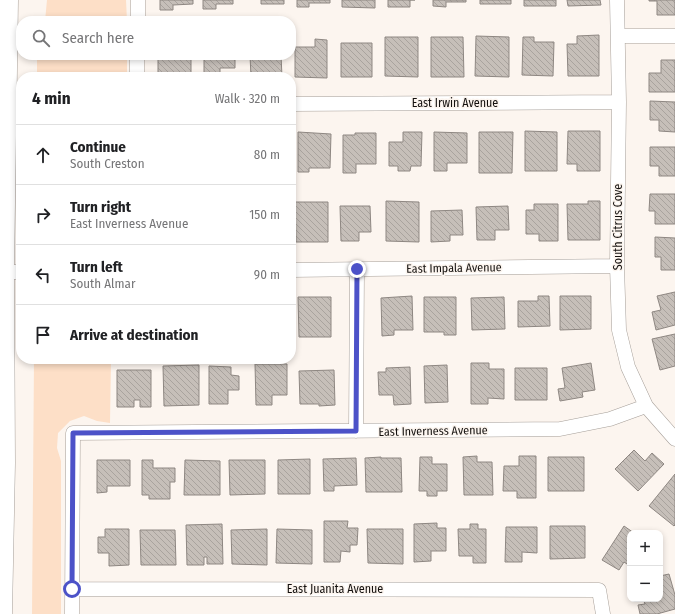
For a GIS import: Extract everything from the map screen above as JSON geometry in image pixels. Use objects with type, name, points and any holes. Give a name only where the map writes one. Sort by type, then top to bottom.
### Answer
[{"type":"street","points":[[3,614],[3,463],[13,272],[3,152],[9,0]]},
{"type":"street","points":[[138,0],[138,16]]},
{"type":"street","name":"South Citrus Cove","points":[[617,0],[619,102],[617,266],[619,330],[628,367],[646,406],[675,439]]},
{"type":"street","points":[[618,36],[675,36]]},
{"type":"street","points":[[137,60],[137,72]]},
{"type":"street","name":"East Irwin Avenue","points":[[296,104],[619,102]]},
{"type":"street","name":"East Impala Avenue","points":[[296,270],[617,266]]},
{"type":"street","points":[[356,431],[357,269]]},
{"type":"street","name":"East Inverness Avenue","points":[[72,589],[73,433],[560,429],[610,419],[646,406]]},
{"type":"street","points":[[72,589],[72,614]]},
{"type":"street","name":"East Juanita Avenue","points":[[72,589],[599,590],[603,614]]},
{"type":"shaded area","points":[[47,0],[126,0],[127,16],[45,16]]},
{"type":"shaded area","points":[[37,60],[127,60],[127,72],[37,72]]},
{"type":"shaded area","points":[[34,364],[111,364],[110,423],[97,421],[84,416],[70,421],[58,433],[57,448],[61,461],[61,614],[32,614]]},
{"type":"building","points":[[160,0],[193,0],[193,4],[173,5],[173,10],[160,10]]},
{"type":"building","points":[[203,0],[233,0],[233,4],[216,4],[216,9],[203,9]]},
{"type":"building","points":[[261,0],[284,0],[284,4],[261,4]]},
{"type":"building","points":[[297,0],[330,0],[330,3],[309,3],[309,7],[297,7]]},
{"type":"building","points":[[342,0],[375,0],[375,8],[342,7]]},
{"type":"building","points":[[388,0],[410,0],[410,7],[388,7]]},
{"type":"building","points":[[433,0],[466,0],[466,2],[446,2],[446,7],[433,6]]},
{"type":"building","points":[[480,0],[511,0],[511,4],[480,4]]},
{"type":"building","points":[[524,0],[556,0],[556,6],[524,6]]},
{"type":"building","points":[[567,0],[600,0],[601,5],[568,6]]},
{"type":"building","points":[[649,0],[675,0],[675,15],[657,15],[657,1]]},
{"type":"building","points":[[599,35],[599,76],[568,76],[567,44],[577,44],[577,36]]},
{"type":"building","points":[[476,36],[509,37],[509,77],[475,76]]},
{"type":"building","points":[[385,37],[418,37],[418,77],[385,76]]},
{"type":"building","points":[[431,37],[463,37],[464,77],[431,77]]},
{"type":"building","points":[[523,37],[534,37],[534,42],[554,42],[553,76],[522,75]]},
{"type":"building","points":[[315,39],[327,40],[327,78],[296,77],[296,47],[315,47]]},
{"type":"building","points":[[341,43],[372,43],[372,77],[341,77]]},
{"type":"building","points":[[158,60],[191,60],[191,72],[158,72]]},
{"type":"building","points":[[204,60],[235,60],[235,68],[220,68],[220,72],[204,72]]},
{"type":"building","points":[[250,60],[281,60],[282,72],[251,72]]},
{"type":"building","points":[[661,60],[675,60],[675,92],[649,92],[649,73],[661,73]]},
{"type":"building","points":[[650,101],[675,102],[675,132],[659,131],[659,120],[650,120]]},
{"type":"building","points":[[525,131],[557,132],[557,171],[525,171]]},
{"type":"building","points":[[568,131],[600,131],[600,171],[577,171],[577,164],[567,164]]},
{"type":"building","points":[[298,132],[331,134],[330,168],[309,168],[309,172],[298,172]]},
{"type":"building","points":[[403,132],[422,132],[421,166],[411,166],[410,171],[398,171],[398,166],[389,166],[389,142],[403,142]]},
{"type":"building","points":[[434,132],[467,133],[467,163],[447,163],[447,171],[434,171]]},
{"type":"building","points":[[479,132],[513,132],[512,173],[479,173]]},
{"type":"building","points":[[355,133],[376,133],[376,164],[356,164],[356,173],[343,173],[343,135],[355,135]]},
{"type":"building","points":[[650,147],[675,147],[675,176],[659,176],[659,166],[650,166]]},
{"type":"building","points":[[650,194],[675,194],[675,224],[655,224],[655,211],[649,211]]},
{"type":"building","points":[[386,201],[419,202],[419,242],[386,241]]},
{"type":"building","points":[[588,201],[600,201],[600,240],[568,240],[567,204],[588,204]]},
{"type":"building","points":[[296,202],[328,202],[328,242],[296,242]]},
{"type":"building","points":[[534,204],[558,204],[558,241],[539,241],[539,234],[526,234],[526,210],[534,210]]},
{"type":"building","points":[[340,206],[370,206],[371,232],[359,232],[359,241],[341,241]]},
{"type":"building","points":[[508,206],[509,230],[495,230],[495,240],[477,240],[476,207]]},
{"type":"building","points":[[462,210],[463,235],[450,235],[450,241],[431,242],[431,211]]},
{"type":"building","points":[[655,237],[675,238],[675,270],[661,270],[661,257],[655,257]]},
{"type":"building","points":[[675,292],[675,325],[656,330],[652,312],[661,310],[657,296]]},
{"type":"building","points":[[412,296],[413,330],[394,330],[394,335],[382,336],[381,298]]},
{"type":"building","points":[[538,296],[549,296],[550,326],[518,327],[518,301],[538,301]]},
{"type":"building","points":[[560,296],[591,296],[591,329],[560,330]]},
{"type":"building","points":[[298,297],[331,297],[331,337],[299,337]]},
{"type":"building","points":[[424,297],[456,297],[456,335],[444,335],[444,332],[424,332]]},
{"type":"building","points":[[504,297],[505,329],[472,330],[471,298]]},
{"type":"building","points":[[675,334],[675,366],[660,370],[652,339]]},
{"type":"building","points":[[471,363],[489,363],[489,369],[504,369],[504,399],[488,398],[488,404],[471,404]]},
{"type":"building","points":[[591,363],[595,390],[582,392],[583,397],[560,401],[558,389],[565,388],[562,368]]},
{"type":"building","points":[[255,364],[287,364],[287,395],[272,395],[272,405],[256,405]]},
{"type":"building","points":[[199,365],[199,405],[164,406],[163,366]]},
{"type":"building","points":[[447,365],[448,402],[425,403],[424,366]]},
{"type":"building","points":[[209,366],[231,367],[231,375],[239,376],[239,390],[228,390],[228,404],[209,404]]},
{"type":"building","points":[[410,367],[411,404],[394,405],[393,395],[379,395],[378,372],[386,372],[386,368]]},
{"type":"building","points":[[515,368],[547,368],[547,400],[515,400]]},
{"type":"building","points":[[117,370],[151,370],[151,407],[140,407],[140,400],[134,400],[134,407],[117,407]]},
{"type":"building","points":[[334,370],[335,405],[319,406],[319,404],[300,404],[299,371]]},
{"type":"building","points":[[634,450],[645,461],[652,453],[664,464],[638,491],[615,469]]},
{"type":"building","points":[[477,456],[477,462],[492,462],[493,495],[464,495],[463,457]]},
{"type":"building","points":[[519,456],[536,456],[536,498],[517,498],[517,491],[503,491],[504,466],[519,466]]},
{"type":"building","points":[[420,457],[432,457],[432,464],[447,464],[447,491],[437,491],[437,496],[427,496],[427,491],[419,491]]},
{"type":"building","points":[[548,457],[584,457],[584,491],[548,491]]},
{"type":"building","points":[[356,458],[357,485],[334,486],[334,491],[324,491],[323,459]]},
{"type":"building","points":[[365,458],[401,458],[402,492],[366,492]]},
{"type":"building","points":[[310,459],[310,494],[278,494],[278,460]]},
{"type":"building","points":[[97,460],[130,460],[130,486],[107,486],[107,492],[97,493]]},
{"type":"building","points":[[142,460],[153,460],[153,468],[175,468],[175,482],[170,482],[170,499],[149,499],[149,495],[142,495]]},
{"type":"building","points":[[185,460],[220,461],[220,495],[184,495]]},
{"type":"building","points":[[229,460],[265,460],[265,494],[230,495]]},
{"type":"building","points":[[675,474],[675,525],[674,526],[649,506]]},
{"type":"building","points":[[324,521],[348,521],[347,528],[358,528],[357,545],[350,545],[350,552],[341,551],[340,562],[324,562]]},
{"type":"building","points":[[437,523],[437,528],[446,528],[446,551],[431,551],[431,561],[414,562],[414,524]]},
{"type":"building","points":[[222,524],[223,564],[207,564],[207,557],[204,557],[204,565],[187,565],[186,525]]},
{"type":"building","points":[[470,524],[478,524],[478,529],[486,529],[486,563],[473,563],[473,556],[459,556],[458,529],[470,529]]},
{"type":"building","points":[[550,526],[585,526],[585,558],[550,559]]},
{"type":"building","points":[[624,526],[630,530],[627,530],[627,564],[624,562],[619,570],[602,560]]},
{"type":"building","points":[[506,527],[537,527],[537,553],[522,552],[522,562],[505,562]]},
{"type":"building","points":[[105,529],[129,529],[129,565],[109,566],[109,553],[98,553],[98,537],[105,537]]},
{"type":"building","points":[[267,529],[267,565],[232,564],[231,530]]},
{"type":"building","points":[[277,529],[312,530],[312,564],[276,563]]},
{"type":"building","points":[[367,529],[403,529],[403,564],[368,563]]},
{"type":"building","points":[[140,530],[175,530],[176,565],[141,565]]},
{"type":"building","points":[[669,574],[675,595],[675,609],[657,614],[640,614],[638,605],[645,604],[644,602],[663,602],[663,575]]},
{"type":"route","points":[[72,589],[73,433],[356,431],[357,269]]}]
